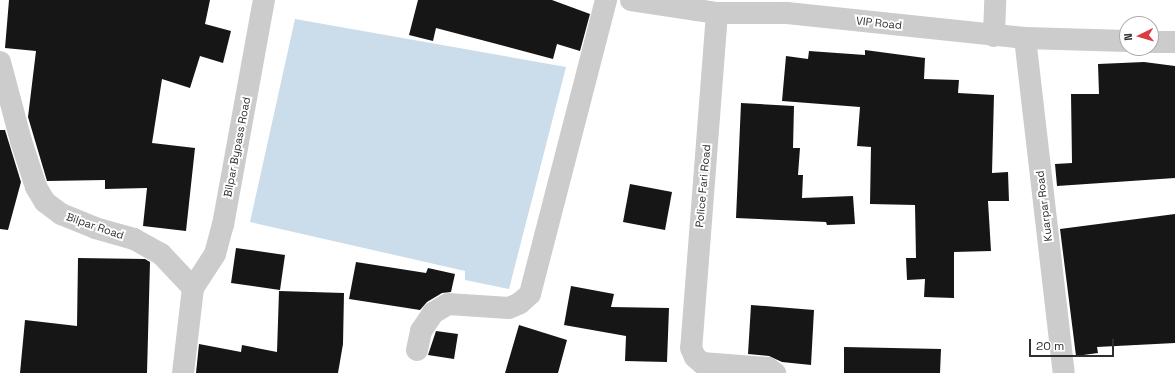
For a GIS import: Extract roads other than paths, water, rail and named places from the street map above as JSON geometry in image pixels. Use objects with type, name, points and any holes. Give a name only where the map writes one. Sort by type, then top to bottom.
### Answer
[{"type":"street","name":"Bilpar Bypass Road","points":[[193,288],[215,254],[223,225],[264,0]]},
{"type":"street","points":[[417,350],[422,331],[433,313],[448,304],[509,308],[520,303],[530,294],[606,0]]},
{"type":"street","name":"VIP Road","points":[[631,0],[717,13],[788,7],[994,36],[1119,41]]},
{"type":"street","points":[[994,36],[995,0]]},
{"type":"street","name":"Police Fari Road","points":[[717,13],[691,348],[695,357],[702,363],[768,368],[776,373]]},
{"type":"street","name":"Kuarpar Road","points":[[1025,38],[1064,373]]},
{"type":"street","points":[[1159,42],[1175,42]]},
{"type":"street","name":"Bilpar Road","points":[[0,62],[26,156],[36,187],[45,202],[61,214],[95,228],[134,239],[161,254],[193,288]]},
{"type":"street","points":[[183,373],[193,288]]},
{"type":"water","points":[[295,19],[566,67],[509,289],[465,280],[465,271],[250,222]]}]
